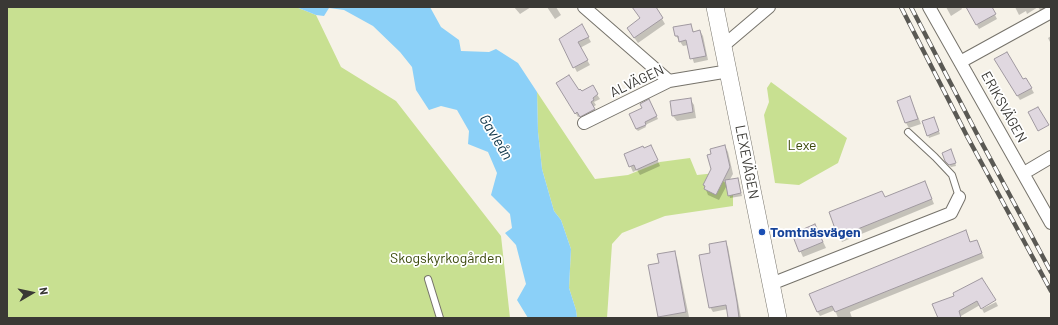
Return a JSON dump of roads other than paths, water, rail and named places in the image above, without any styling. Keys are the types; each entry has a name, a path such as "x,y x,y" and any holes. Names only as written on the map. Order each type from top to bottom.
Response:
{"street":[{"path":"584,7 669,81"},
{"name":"LEXEVÄGEN","path":"715,7 778,318"},
{"path":"723,46 769,7"},
{"name":"ERIKSVÄGEN","path":"929,7 962,61 1051,223"},
{"path":"962,61 1051,12"},
{"name":"ALVÄGEN","path":"584,123 669,81 729,71"},
{"path":"1024,173 1051,157"},
{"path":"771,284 951,213 959,197"}],"lane":[{"path":"908,132 952,175 959,197"},
{"path":"428,279 440,318"}],"water":[{"name":"Gavleån","path":"296,7 430,7 441,27 459,40 461,51 489,52 496,49 518,63 537,92 538,132 542,169 554,211 561,220 571,249 569,288 577,318 528,318 517,300 526,284 516,245 505,233 512,228 510,214 491,195 497,173 488,152 468,144 469,131 457,110 441,106 429,110 416,90 412,67 400,52 373,26 344,10 329,8 324,16 316,15"}],"railway":[{"path":"901,7 968,138 1051,291"},
{"path":"911,7 1051,272"}],"place":[{"name":"Tomtnäsvägen","path":"762,232"}],"park label":[{"name":"Lexe","path":"802,145"},
{"name":"Skogskyrkogården","path":"446,258"}]}
